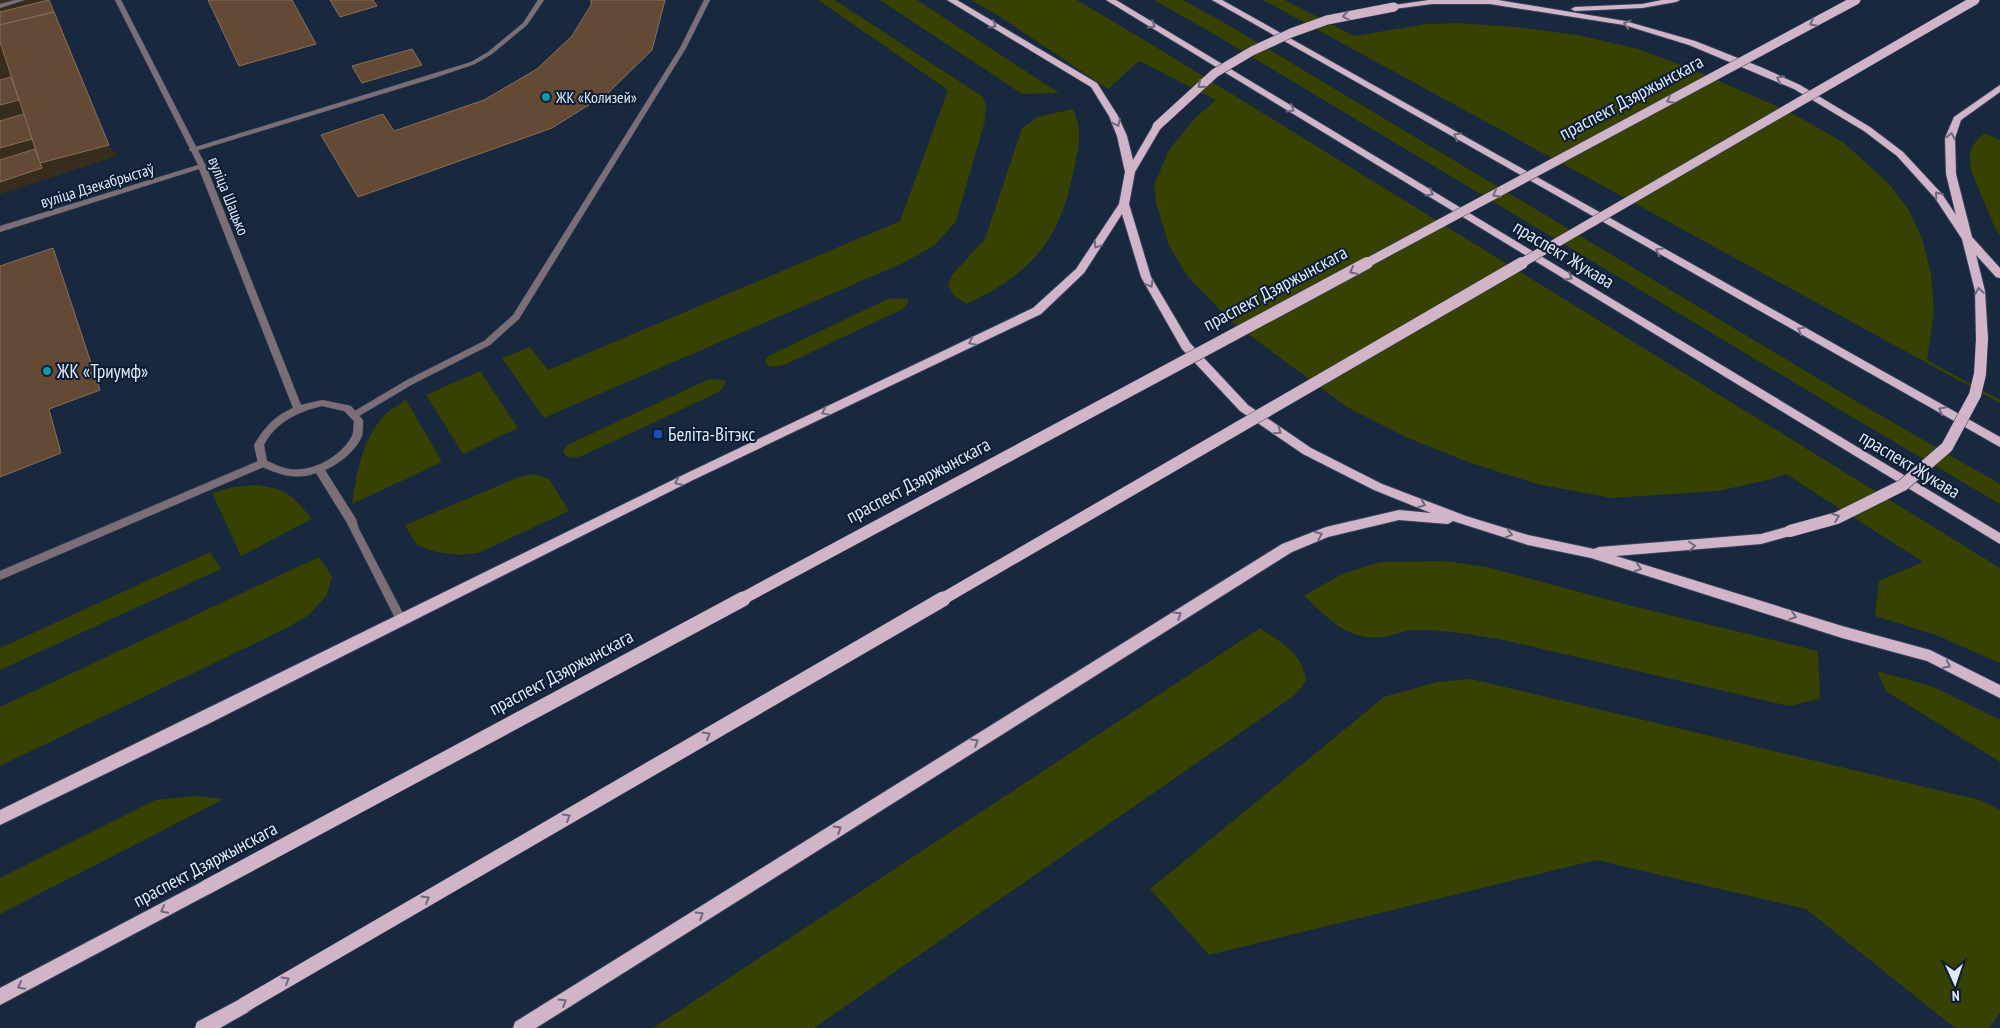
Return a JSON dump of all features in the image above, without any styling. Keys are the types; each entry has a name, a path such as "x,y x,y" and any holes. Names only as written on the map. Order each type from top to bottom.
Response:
{"main road":[{"path":"951,0 1094,85 1107,101 1124,138 1130,172"},
{"name":"праспект Жукава","path":"1110,0 2000,539"},
{"path":"1216,0 2000,443"},
{"path":"1480,0 1553,10 1625,23 1692,43 1797,87 1860,125 1900,154 1938,196 1965,236 2000,275"},
{"path":"1553,10 1642,6 1676,0"},
{"name":"праспект Дзяржынскага","path":"0,997 1856,0"},
{"path":"203,1028 1975,0"},
{"path":"0,818 696,474 1037,311 1080,271 1124,204 1130,172 1157,126 1216,73 1252,51 1291,33 1328,20 1394,7 1432,2 1495,3"},
{"path":"1591,553 1761,540 1837,518 1903,485 1947,447 1975,395 1980,374 1982,339 1980,291 1951,174 1950,138 1957,119 2000,88"},
{"path":"1124,204 1146,277 1186,346 1244,408 1315,455 1378,487 1463,520 1528,540 1591,553 1842,632 1930,656 2000,692"},
{"path":"521,1028 1287,548 1326,532 1399,515 1463,520"}],"street":[{"path":"0,6 22,0"},
{"name":"вуліца Шацько","path":"118,0 202,166 298,409"},
{"path":"193,149 432,78 473,63 490,53 525,24 540,0"},
{"path":"356,414 410,382 487,343 516,317 683,48 707,0"},
{"name":"вуліца Дзекабрыстаў","path":"0,229 202,166"},
{"path":"322,403 336,404 348,408 356,414 360,422 359,432 354,443 334,462 319,469 286,474 272,470 263,464 259,445 264,436 281,418 298,409 322,403"},
{"path":"0,576 263,464"},
{"path":"319,469 352,522 401,620"}],"shaded area":[{"path":"0,0 50,0 109,145 117,156 0,194"}],"green space":[{"path":"818,0 835,0 983,97 986,105 985,121 956,221 935,245 903,263 544,418 502,358 530,347 548,370 900,221 948,90"},
{"path":"880,0 917,0 1059,93 1022,94"},
{"path":"971,0 1077,0 2000,568 2000,663 1936,635 1875,616 1879,581 1923,562 1786,474 1718,491 1612,498 1537,484 1468,462 1408,438 1347,407 1233,323 1187,276 1169,245 1156,203 1154,185 1169,150 1195,118 1216,100 1139,61 1108,89 999,16"},
{"path":"1154,0 1183,0 1230,26 1854,400 2000,484 2000,504 1212,33"},
{"path":"1263,0 1285,0 1354,36 1426,24 1457,23 1516,27 1578,35 1638,49 1694,70 1788,111 1843,142 1889,184 1909,210 1923,241 1931,274 1934,312 1927,360 2000,400 2000,403"},
{"path":"1073,109 1079,132 1077,154 1061,216 1051,235 1040,252 1026,267 990,292 967,304 954,296 948,286 952,275 985,239 1022,128 1037,117"},
{"path":"1985,133 2000,140 2000,236 1971,168 1970,153 1977,140"},
{"path":"890,298 908,299 908,303 903,309 784,365 768,366 765,361 768,356"},
{"path":"480,371 518,428 463,454 426,395"},
{"path":"707,380 725,381 725,385 719,392 582,456 572,458 566,456 563,451 567,445"},
{"path":"406,400 442,462 352,504 359,466 367,442 380,420 389,411"},
{"path":"534,474 549,479 569,511 478,553 460,555 436,552 417,545 405,525 519,477"},
{"path":"256,485 283,491 288,494 312,519 241,556 212,493 233,487"},
{"path":"210,552 221,569 0,670 0,648"},
{"path":"319,557 332,576 327,595 309,615 287,628 0,766 0,707"},
{"path":"1445,561 1487,567 1632,606 1818,651 1820,699 1789,706 1499,639 1436,630 1407,631 1382,637 1358,635 1348,632 1330,620 1304,596 1342,574 1380,562"},
{"path":"1260,628 1290,650 1300,663 1306,681 1295,695 814,1028 653,1028"},
{"path":"1877,671 1934,687 2000,720 2000,762 1886,691"},
{"path":"1471,679 1980,800 2000,810 2000,1013 1989,1028 1955,1028 1806,909 1596,860 1209,955 1150,889 1384,697 1437,682"},
{"path":"196,796 224,799 0,914 0,878 155,800"}],"building":[{"path":"49,0 54,12 0,25 0,12"},
{"path":"208,0 292,0 316,44 239,66"},
{"path":"330,0 373,0 377,6 340,17"},
{"name":"ЖК «Колизей»","path":"591,0 665,0 652,50 608,93 552,128 358,197 321,135 383,114 394,131 484,100 537,69 572,36 591,5"},
{"path":"54,12 109,145 40,163 0,42 0,25"},
{"path":"412,49 422,65 362,83 352,66"},
{"path":"11,77 19,100 0,105 0,80"},
{"path":"24,114 32,139 0,148 0,121"},
{"path":"35,149 42,168 0,182 0,160"},
{"name":"ЖК «Триумф»","path":"53,248 100,390 49,409 61,453 0,477 0,266"}],"place":[{"name":"ЖК «Колизей»","path":"546,97"},
{"name":"ЖК «Триумф»","path":"47,371"},
{"name":"Беліта-Вітэкс","path":"658,434"}]}
